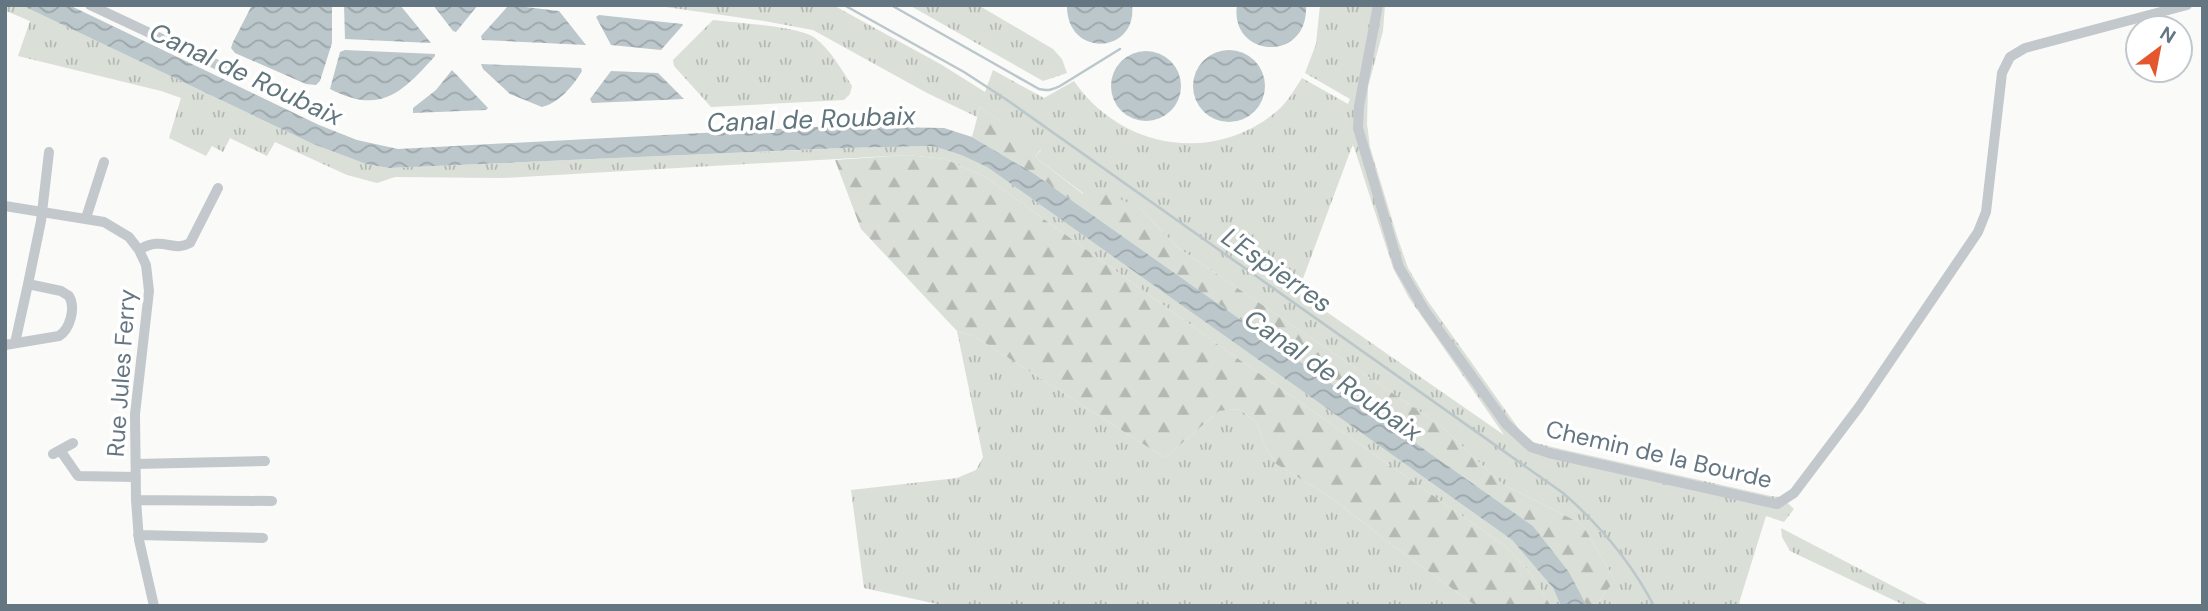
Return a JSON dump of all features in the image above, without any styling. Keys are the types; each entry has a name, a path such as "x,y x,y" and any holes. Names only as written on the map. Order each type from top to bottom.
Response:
{"street":[{"path":"90,5 222,67"},
{"name":"Chemin de la Bourde","path":"1378,5 1359,106 1358,128 1390,241 1402,274 1416,298 1506,424 1525,442 1539,450 1777,504 1794,493 1859,407 1978,232 1986,212 2002,73 2010,57 2025,48 2187,5"},
{"path":"28,284 61,291 69,296 73,306 69,324 59,336 10,344 28,284 49,152"},
{"path":"86,218 104,162"},
{"path":"139,250 154,242 180,246 190,243 218,188"},
{"name":"Rue Jules Ferry","path":"5,206 86,218 113,225 139,250 146,265 149,282 135,406 136,500 138,535 154,606"},
{"path":"73,443 57,452 78,476 136,477"},
{"path":"136,464 265,461"},
{"path":"136,500 272,501"},
{"path":"138,535 263,538"}],"green space":[{"path":"8,5 21,5 313,144 366,164 389,168 933,146 961,155 987,167 1512,540 1553,588 1561,606 1551,606 1527,569 1505,546 987,178 945,159 907,155 502,178 395,177 377,183 347,175 275,142 267,156 230,138 223,152 212,146 206,156 169,138 181,98 18,56 30,21 6,11"},
{"path":"652,5 833,5 985,92 993,70 1044,98 1074,81 1093,104 1116,122 1141,134 1168,142 1196,143 1223,139 1251,129 1280,108 1302,78 1348,104 1350,99 1305,73 1316,44 1320,5 1385,5 1383,31 1368,87 1367,124 1370,147 1408,268 1427,300 1521,432 1533,442 1781,497 1794,509 1784,522 1766,516 1739,603 1743,606 1595,606 1615,580 1582,524 1502,484 1441,426 1177,247 1141,209 1084,194 1035,157 1041,150 980,107 977,117 927,93 813,30","holes":["1353,144 1393,268 1409,298 1504,435 1298,292"]},
{"path":"909,5 978,5 1053,49 1062,59 1067,73 1043,81"},
{"path":"713,20 781,28 815,38 831,54 844,73 852,86 850,94 844,100 711,107 674,66 673,60"},
{"path":"980,107 1041,149 1035,157 1083,194 1095,187 1141,209 1177,247 1441,426 1502,484 1582,524 1615,580 1595,606 1587,606 1569,572 1533,526 1033,173 972,137"},
{"path":"907,155 945,159 987,178 1505,546 1527,569 1551,606 1476,606 1329,496 1276,464 1265,446 1257,423 1239,409 1219,411 1165,458 974,336 957,331 861,229 835,160"},
{"path":"957,331 974,336 1165,458 1219,411 1239,409 1257,423 1265,446 1276,464 1329,496 1476,606 946,606 864,588 851,490 957,478 976,470 983,457"},
{"path":"1781,528 1931,606 1906,606 1790,551 1782,537"}],"water":[{"path":"21,5 69,5 319,125 357,140 398,149 835,126 944,128 972,137 1033,173 1533,526 1569,572 1587,606 1561,606 1553,588 1512,540 987,167 961,155 933,146 844,148 389,168 366,164 313,144"},
{"path":"252,5 332,5 332,43 320,81 316,85 306,84 235,53 231,48"},
{"path":"344,5 400,5 431,43 345,39"},
{"path":"433,5 478,5 456,32"},
{"path":"509,5 559,11 586,45 482,40 481,36"},
{"path":"1067,5 1132,5 1131,21 1124,33 1114,41 1101,44 1089,42 1078,35 1070,23"},
{"path":"1237,5 1306,5 1304,24 1295,37 1283,45 1270,47 1256,44 1245,36 1238,23"},
{"path":"599,15 683,25 661,50 611,45 596,17"},
{"path":"345,50 435,56 400,90 376,100 363,100 330,89 340,52"},
{"path":"1229,50 1249,56 1259,66 1265,86 1259,106 1249,116 1229,122 1209,116 1199,106 1193,86 1199,66 1209,56"},
{"path":"1146,51 1171,61 1181,86 1171,111 1146,121 1121,111 1111,86 1121,61"},
{"path":"481,64 581,68 582,71 565,93 542,107 510,94"},
{"path":"452,70 488,108 413,113 413,108 436,90"},
{"path":"611,71 658,73 684,99 592,103 590,99"}],"waterway":[{"name":"L'Espierres","path":"844,5 964,72 1007,100 1563,493 1614,545 1654,606"},
{"path":"891,5 1042,90 1060,86 1120,49"}],"water label":[{"name":"Canal de Roubaix","path":"246,74"},
{"name":"Canal de Roubaix","path":"811,119"},
{"name":"Canal de Roubaix","path":"1333,375"}]}
